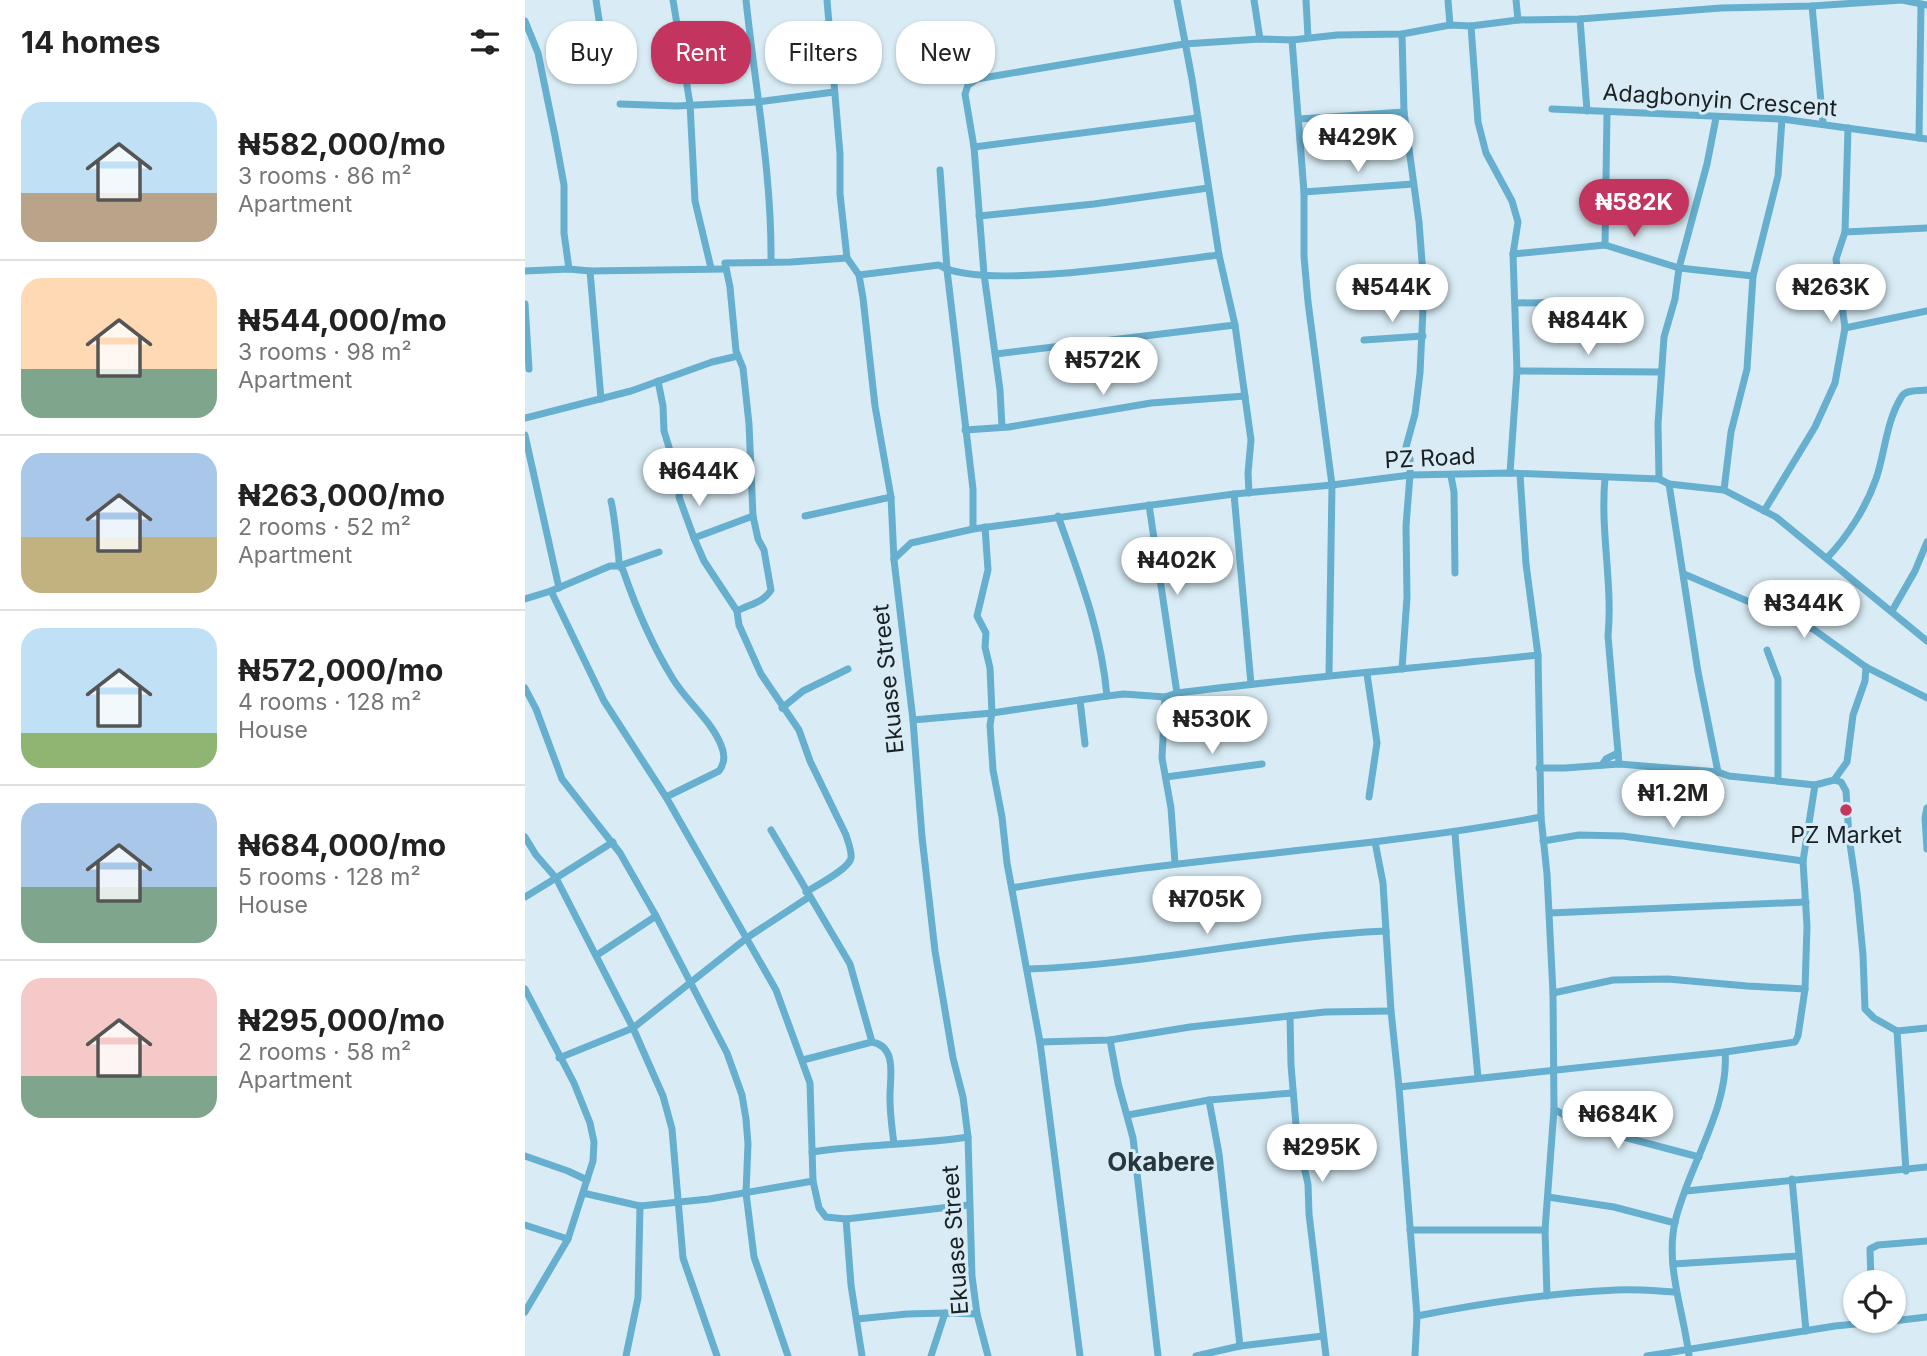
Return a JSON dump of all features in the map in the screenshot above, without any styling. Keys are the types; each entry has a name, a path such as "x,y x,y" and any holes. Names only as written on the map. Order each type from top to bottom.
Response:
{"street":[{"path":"596,0 599,21"},
{"path":"673,0 690,104 695,201 711,268"},
{"path":"746,0 757,102 767,163 771,262"},
{"name":"Ekuase Street","path":"827,0 847,258 859,275 875,406 891,497 894,560 913,720 922,837 935,951 953,1058 963,1097 968,1137 968,1205 977,1314 988,1356"},
{"path":"1177,0 1219,255 1235,325 1251,440 1249,493"},
{"path":"1254,0 1260,39"},
{"path":"1306,0 1308,37"},
{"path":"1447,0 1450,25"},
{"path":"1516,0 1518,20"},
{"path":"1002,427 996,354 984,274 974,147 965,94 968,85 977,79 1184,44 1402,34 1450,25 1471,26 1518,20 1580,19 1721,8 1902,0 1924,5 1923,138"},
{"path":"1812,6 1823,123"},
{"path":"1580,19 1587,110"},
{"path":"525,21 538,53 555,136 563,185 564,233 569,269"},
{"path":"1471,26 1478,122 1486,153 1512,201 1518,222 1513,254 1517,371 1510,474"},
{"path":"1402,34 1404,112 1419,222 1423,275 1423,336 1415,414 1406,447 1410,475 1402,669"},
{"path":"1292,40 1304,192 1304,256 1308,302 1332,485 1332,587 1328,674"},
{"path":"619,104 676,106 757,102 834,92"},
{"name":"Adagbonyin Crescent","path":"1552,109 1781,119 1923,138"},
{"path":"1299,119 1404,112"},
{"path":"1605,244 1607,113"},
{"path":"974,147 1197,117"},
{"path":"1659,479 1660,372 1664,337 1716,117"},
{"path":"1724,490 1731,432 1747,369 1753,276 1778,176 1781,119"},
{"path":"1764,511 1815,427 1835,383 1845,328 1836,259 1845,232 1848,128"},
{"path":"940,170 947,270 974,488 973,529"},
{"path":"1304,192 1413,184"},
{"path":"979,216 1208,188"},
{"path":"1845,232 1927,228"},
{"path":"1513,254 1605,244 1679,268 1753,276"},
{"path":"859,275 939,265 947,270 997,277 1219,255"},
{"path":"737,611 757,604 767,597 771,590 764,550 758,539 753,516 749,424 743,368 738,356 725,263 847,258"},
{"path":"525,271 726,269"},
{"path":"590,271 601,399"},
{"path":"1516,303 1588,302"},
{"path":"525,304 529,369"},
{"path":"1845,328 1927,311"},
{"path":"996,354 1235,325"},
{"path":"1364,340 1423,336"},
{"path":"525,418 601,399 738,356"},
{"path":"1517,371 1660,372"},
{"path":"559,1058 633,1028 748,937 847,866 851,858 850,847 810,761 799,730 761,674 740,625 737,611 704,561 694,538 679,497 680,483 664,431 658,381"},
{"path":"1827,558 1840,544 1876,480 1889,427 1902,395 1907,391 1927,390"},
{"path":"965,430 1002,427 1151,403 1245,396"},
{"path":"525,435 542,503 555,590 604,701 667,797 748,937 776,990 803,1060 812,1092 813,1181 819,1208 826,1217 846,1219 968,1205"},
{"name":"PZ Road","path":"894,560 911,543 985,527 1234,494 1410,475 1510,474 1659,479 1669,484 1724,490 1776,517 1927,641"},
{"path":"1520,475 1526,565 1538,655 1541,817 1550,913 1553,993 1555,1070 1545,1230 1547,1296"},
{"path":"1451,476 1454,492 1455,573"},
{"path":"1605,478 1602,510 1610,616 1608,636 1619,764"},
{"path":"1669,484 1698,672 1718,772"},
{"path":"1234,494 1251,684"},
{"path":"805,516 891,497"},
{"path":"611,501 615,542 621,557 619,566"},
{"path":"1149,505 1177,693"},
{"path":"694,538 753,516"},
{"path":"1058,516 1088,599 1103,656 1107,696"},
{"path":"985,527 988,570 977,616 986,633 985,647 990,668 992,761 1011,888 1040,1042 1080,1356"},
{"path":"1892,611 1927,542"},
{"path":"525,599 555,590 610,566 619,566 659,552"},
{"path":"619,566 623,570 636,609 673,680 712,729 723,751 724,759 719,771 667,797"},
{"path":"1685,574 1813,629 1866,667 1927,698"},
{"path":"1767,650 1778,678 1778,781"},
{"path":"913,720 1125,694 1165,697 1177,693 1328,674 1367,674 1538,655"},
{"path":"1834,780 1847,762 1853,715 1865,681 1866,667"},
{"path":"782,708 803,691 848,669"},
{"path":"1367,674 1377,743 1369,797"},
{"path":"1865,681 1882,675"},
{"path":"525,688 536,709 562,779 613,842 656,916 727,1053 742,1095 748,1144 746,1193 754,1257 788,1356"},
{"path":"1165,697 1162,758 1175,863"},
{"path":"1080,700 1085,744"},
{"path":"1602,765 1605,759 1618,753"},
{"path":"1166,777 1262,764"},
{"path":"1539,768 1619,764 1718,772 1729,776 1815,785 1834,780 1841,782 1846,791 1862,943 1865,1009 1874,1018 1897,1031 1927,1028"},
{"path":"1399,1087 1795,1042 1805,989 1807,902 1803,861 1815,785"},
{"path":"1927,808 1927,849"},
{"path":"1011,888 1115,870 1455,833 1541,817"},
{"path":"771,830 850,964 872,1042"},
{"path":"1455,833 1478,1077"},
{"path":"1543,841 1579,835 1623,836 1803,861"},
{"path":"525,837 556,878 633,1028 663,1096 672,1129 683,1258 717,1356"},
{"path":"525,897 613,842"},
{"path":"1375,842 1383,883 1417,1315 1415,1356"},
{"path":"1550,913 1807,902"},
{"path":"597,955 656,916"},
{"path":"1028,969 1122,961 1333,933 1386,931"},
{"path":"1553,993 1613,980 1668,979 1805,989"},
{"path":"525,989 574,1083 590,1123 594,1142 593,1161 568,1239 525,1312"},
{"path":"1040,1042 1110,1040 1191,1027 1350,1010 1391,1011"},
{"path":"1290,1016 1297,1137 1308,1184 1309,1214 1326,1356"},
{"path":"1897,1031 1906,1171"},
{"path":"1110,1040 1118,1083 1128,1115 1142,1200 1143,1234 1158,1356"},
{"path":"803,1060 872,1042 879,1044 888,1055 893,1078 889,1097 894,1144"},
{"path":"1689,1353 1676,1292 1673,1264 1675,1223 1720,1097 1726,1064 1725,1052"},
{"path":"1128,1115 1209,1100 1293,1093"},
{"path":"1209,1100 1219,1154 1240,1346"},
{"path":"1554,1109 1582,1126 1699,1157"},
{"path":"812,1152 931,1143 968,1137"},
{"path":"525,1156 568,1171 587,1181"},
{"path":"1686,1191 1927,1167"},
{"path":"1792,1180 1807,1331"},
{"path":"583,1193 640,1206 709,1199 813,1181"},
{"path":"1548,1197 1614,1208 1675,1223"},
{"path":"626,1356 638,1298 640,1206"},
{"path":"846,1219 851,1285 862,1356"},
{"path":"525,1225 568,1239"},
{"path":"1410,1230 1545,1230"},
{"path":"1871,1270 1870,1249 1878,1245 1927,1241"},
{"path":"1673,1264 1798,1256"},
{"path":"1417,1315 1547,1296 1618,1290 1676,1292"},
{"path":"857,1319 907,1314 977,1314"},
{"path":"931,1356 944,1314"},
{"path":"1906,1320 1927,1318"},
{"path":"1647,1356 1689,1353 1705,1346 1843,1326"},
{"path":"1196,1356 1240,1346 1323,1336"}],"place":[{"name":"PZ Market","path":"1846,810"}],"district":[{"name":"Okabere","path":"1161,1162"}]}
